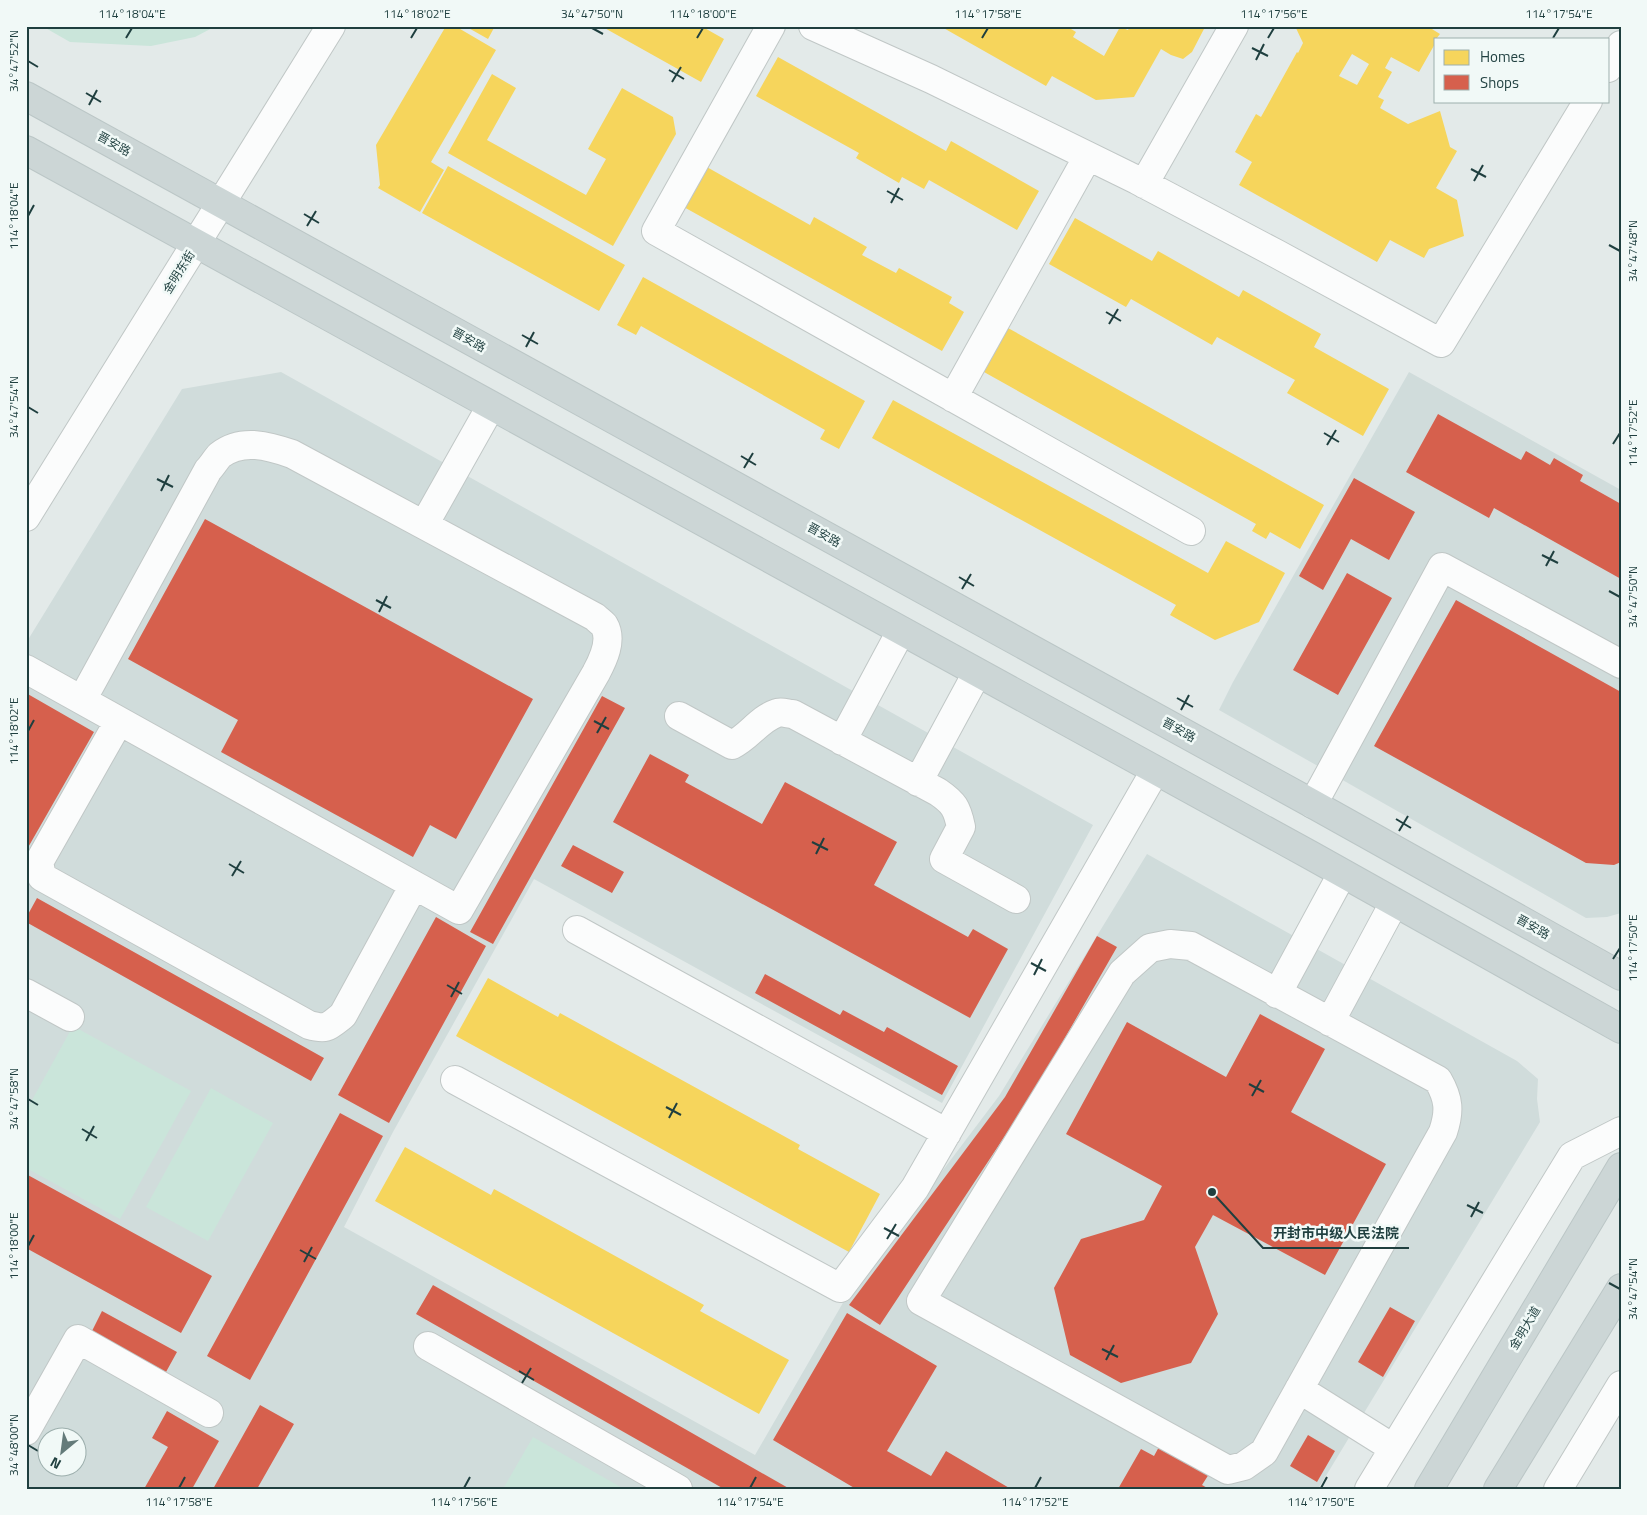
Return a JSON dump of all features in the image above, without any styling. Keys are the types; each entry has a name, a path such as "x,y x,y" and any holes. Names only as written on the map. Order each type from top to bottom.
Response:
{"main road":[{"name":"晋安路","path":"26,96 1313,804 1621,976"},
{"path":"26,150 1621,1029"},
{"name":"金明大道","path":"1429,1489 1621,1167"},
{"path":"1498,1489 1621,1288"}],"street":[{"name":"金明东街","path":"26,517 331,26"},
{"path":"771,26 656,231 1191,531"},
{"path":"813,26 931,79 1144,184 1441,344 1587,102"},
{"path":"1144,184 1234,26"},
{"path":"1610,64 1621,45"},
{"path":"953,398 1088,156"},
{"path":"424,525 491,406"},
{"path":"26,669 458,910 596,674 604,656 606,645 604,625 595,617 292,454 268,446 254,444 240,446 221,455 208,470 82,700"},
{"path":"1313,804 1442,567 1621,664"},
{"path":"842,741 901,631"},
{"path":"918,782 977,673"},
{"path":"679,716 732,745 740,741 764,720 778,712 793,714 950,800 958,811 961,827 944,858 1016,899"},
{"path":"119,721 39,862 42,877 308,1025 322,1029 343,1016 414,885"},
{"path":"455,1080 840,1288 915,1188 1155,771"},
{"path":"1278,994 1342,874"},
{"path":"1330,1022 1394,903"},
{"path":"577,930 947,1133"},
{"path":"1170,944 1191,946 1330,1022 1438,1080 1444,1091 1448,1116 1443,1132 1264,1452 1244,1466 1228,1470 921,1301 1122,973 1150,948 1170,944"},
{"path":"26,993 70,1017"},
{"path":"1369,1489 1572,1156 1621,1131"},
{"path":"26,1431 78,1340 208,1413"},
{"path":"428,1346 678,1489"},
{"path":"1558,1489 1621,1385"},
{"path":"1299,1389 1393,1448"}],"shaded area":[{"path":"281,372 1093,825 942,1103 534,879 393,1132 344,1227 755,1455 844,1301 999,1096 1147,854 1517,1061 1538,1079 1537,1099 1540,1122 1318,1489 26,1489 26,643 182,389"},
{"path":"1409,372 1621,490 1621,913 1607,917 1586,918 1219,710 1233,682"}],"green space":[{"path":"42,26 216,26 195,37 151,46 70,42"},
{"path":"73,1026 191,1091 120,1219 26,1168 26,1111"},
{"path":"211,1088 273,1123 208,1241 146,1207"},
{"path":"533,1437 624,1489 503,1489"}],"building: Homes":[{"path":"446,26 455,26 496,50 431,162 444,170 420,212 378,188 380,185 376,145"},
{"path":"465,26 495,26 488,39"},
{"path":"601,26 701,26 724,39 701,82"},
{"path":"940,26 1066,26 1076,32 1073,37 1104,56 1120,27 1128,30 1130,26 1205,27 1192,52 1183,59 1161,49 1134,97 1096,100 1052,76 1046,86"},
{"path":"1295,26 1363,26 1368,29 1370,26 1427,26 1440,34 1437,38 1434,38 1434,46 1419,72 1391,57 1385,68 1392,72 1378,97 1384,100 1380,108 1408,124 1440,111 1450,147 1457,151 1436,188 1457,200 1464,236 1429,249 1424,258 1390,240 1377,262 1239,185 1252,162 1235,152 1256,114 1261,117 1303,43","holes":["1352,54 1369,64 1357,85 1339,76"]},
{"path":"778,57 946,151 951,141 1039,191 1017,230 929,180 924,189 902,177 899,183 856,158 859,153 756,96"},
{"path":"492,74 516,88 487,140 586,195 606,159 588,149 622,88 673,117 676,134 613,246 448,153"},
{"path":"448,166 625,265 599,311 422,213"},
{"path":"705,166 810,225 814,217 867,247 862,255 896,273 899,268 952,297 949,303 964,312 942,351 682,206"},
{"path":"1075,218 1152,261 1158,251 1239,297 1243,290 1321,334 1314,347 1389,389 1363,436 1287,393 1295,380 1217,337 1212,345 1131,299 1126,307 1049,264"},
{"path":"643,277 865,401 839,449 820,439 825,430 641,326 636,335 617,325"},
{"path":"1008,328 1324,505 1300,549 1270,532 1266,539 1252,531 1256,524 984,372"},
{"path":"893,400 1208,573 1226,541 1285,573 1259,622 1215,640 1170,615 1176,605 872,438"},
{"path":"488,978 558,1017 560,1013 800,1145 798,1149 880,1194 849,1252 456,1036"},
{"path":"405,1147 491,1195 494,1189 704,1305 700,1311 789,1360 759,1414 375,1201"}],"building: Shops":[{"path":"1438,414 1521,460 1526,451 1550,465 1554,458 1583,475 1580,481 1621,504 1621,579 1494,508 1489,518 1406,472"},
{"path":"1354,478 1415,512 1389,560 1351,539 1323,590 1299,576"},
{"path":"205,519 533,699 456,839 430,825 413,857 221,752 238,720 128,659"},
{"path":"1347,573 1392,598 1338,695 1293,670"},
{"path":"1456,600 1621,692 1621,862 1614,865 1586,863 1374,746"},
{"path":"26,693 94,732 26,851"},
{"path":"602,696 625,708 493,944 470,932"},
{"path":"650,754 689,775 685,782 762,824 785,782 897,842 874,885 968,937 973,929 1008,949 970,1018 613,822"},
{"path":"573,845 624,872 612,893 561,866"},
{"path":"37,898 324,1058 311,1081 26,922 26,918"},
{"path":"436,917 486,946 389,1123 338,1095"},
{"path":"1097,936 1117,947 1034,1092 880,1325 849,1305 1005,1097"},
{"path":"765,974 840,1015 843,1010 884,1032 887,1027 958,1066 942,1095 755,993"},
{"path":"1260,1014 1325,1049 1291,1112 1386,1164 1325,1275 1213,1215 1195,1247 1218,1314 1191,1363 1121,1383 1070,1355 1054,1288 1081,1239 1144,1220 1162,1186 1066,1134 1127,1022 1226,1077"},
{"path":"340,1113 383,1136 250,1380 207,1356"},
{"path":"26,1174 212,1276 181,1333 26,1248 26,1230 28,1228 26,1227"},
{"path":"433,1285 790,1489 724,1489 416,1314"},
{"path":"1390,1307 1415,1321 1383,1377 1358,1362"},
{"path":"102,1311 177,1352 166,1372 92,1331"},
{"path":"847,1313 937,1366 887,1451 931,1476 946,1451 1011,1489 856,1489 773,1440"},
{"path":"260,1405 294,1424 257,1489 213,1489"},
{"path":"167,1411 219,1441 192,1489 144,1489 168,1447 152,1438"},
{"path":"1308,1435 1335,1451 1317,1482 1290,1466"},
{"path":"1160,1445 1209,1474 1202,1485 1209,1489 1118,1489 1141,1449 1154,1456"}],"place":[{"name":"开封市中级人民法院","path":"1212,1192"}]}
